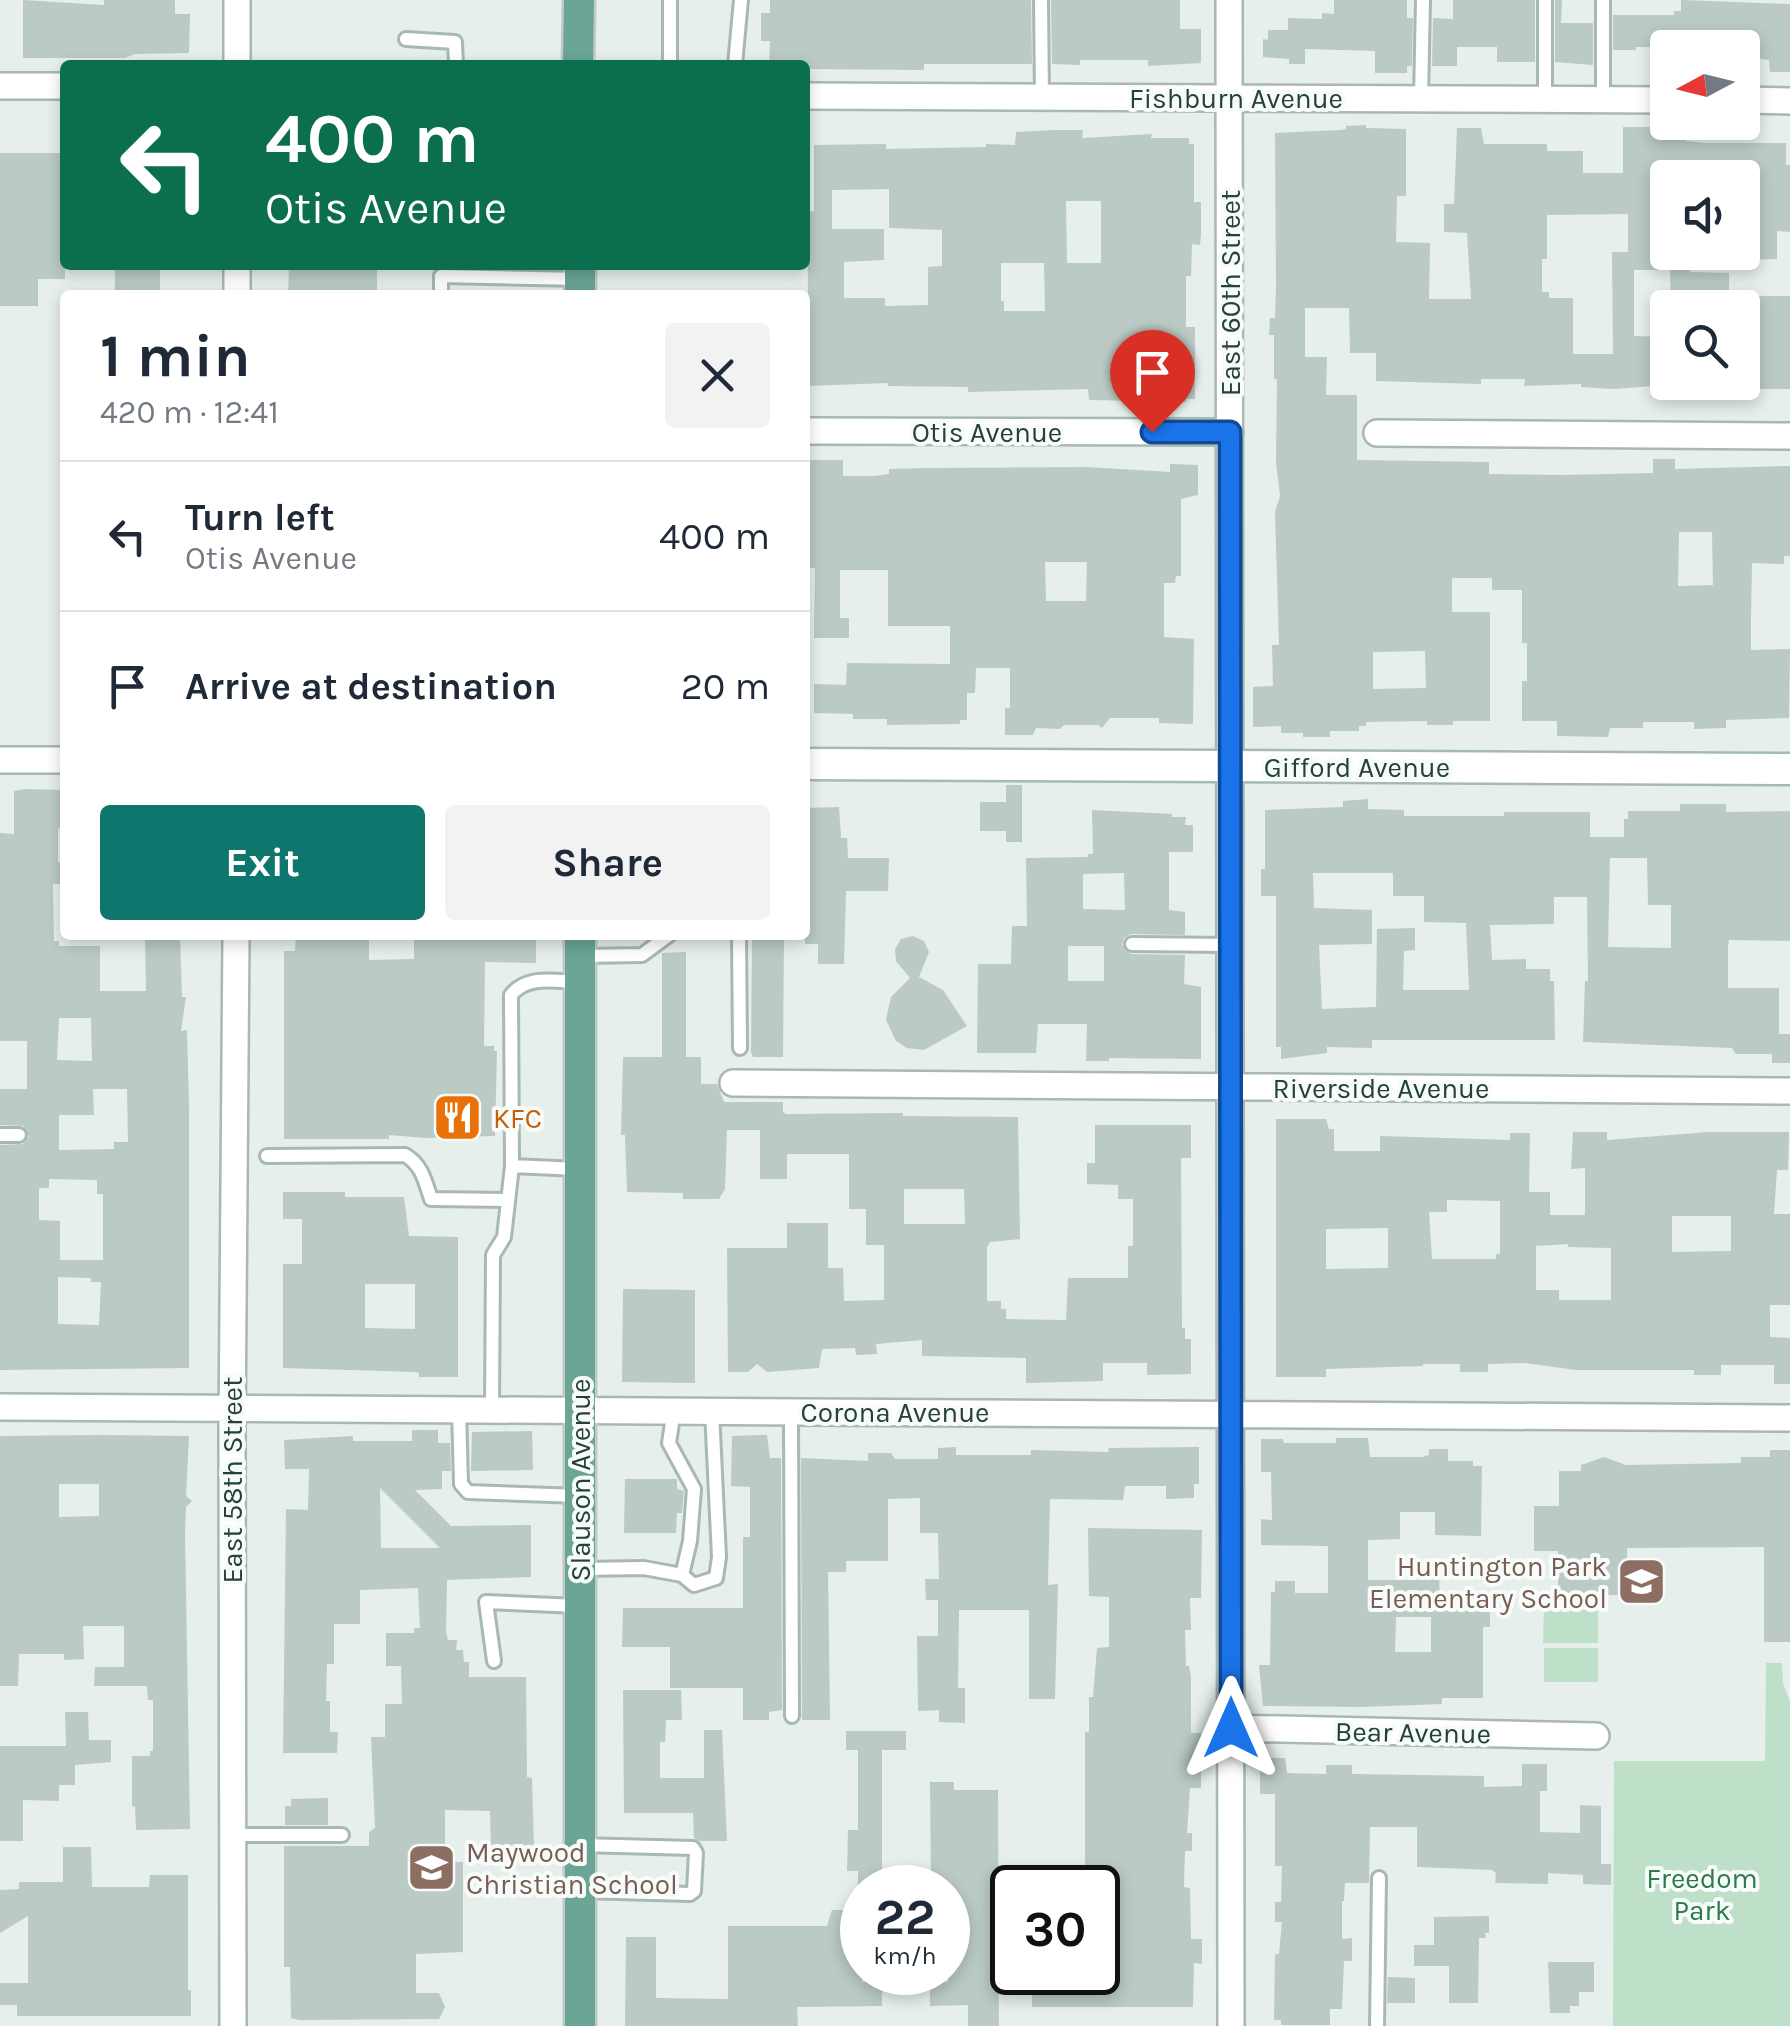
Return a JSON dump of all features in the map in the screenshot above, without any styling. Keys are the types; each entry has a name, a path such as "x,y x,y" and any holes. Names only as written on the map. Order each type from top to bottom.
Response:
{"main road":[{"path":"578,60 580,0"},
{"name":"Slauson Avenue","path":"580,958 580,2026"}],"street":[{"path":"236,60 237,0"},
{"name":"East 60th Street","path":"1230,0 1231,2026"},
{"path":"0,86 60,86"},
{"name":"Fishburn Avenue","path":"810,96 1650,100"},
{"path":"1760,100 1790,101"},
{"name":"Otis Avenue","path":"810,431 1230,432"},
{"path":"1376,433 1790,436"},
{"path":"0,760 60,760"},
{"name":"Gifford Avenue","path":"810,764 1790,768"},
{"name":"East 58th Street","path":"233,2026 236,940"},
{"name":"Riverside Avenue","path":"732,1083 1790,1092"},
{"name":"Corona Avenue","path":"0,1407 1790,1418"},
{"name":"Bear Avenue","path":"1231,1728 1596,1736"}],"lane":[{"path":"670,0 670,60"},
{"path":"735,60 741,0"},
{"path":"1041,0 1042,97"},
{"path":"1420,99 1423,0"},
{"path":"1544,0 1545,100"},
{"path":"1603,0 1603,100"},
{"path":"406,39 456,42 456,60"},
{"path":"441,290 442,276 580,280"},
{"path":"492,1409 493,1255 504,1237 512,1166 511,995 519,985 580,958 642,955 662,940"},
{"path":"739,940 740,1048"},
{"path":"1132,944 1230,945"},
{"path":"0,1135 19,1135"},
{"path":"267,1156 404,1155 423,1172 431,1199 508,1200"},
{"path":"512,1166 580,1169"},
{"path":"459,1409 461,1484 468,1492 580,1496"},
{"path":"674,1410 669,1443 694,1489 690,1541 682,1575"},
{"path":"580,1569 644,1568 682,1575 694,1585 716,1578 719,1557 712,1410"},
{"path":"792,1411 792,1716"},
{"path":"494,1660 486,1602 580,1606"},
{"path":"232,1835 342,1836"},
{"path":"580,1844 693,1848 696,1853 694,1891 690,1894 580,1891"},
{"path":"1377,2026 1378,1878"}],"green space":[{"path":"1544,1609 1598,1609 1598,1643 1543,1643"},
{"path":"1544,1648 1598,1648 1598,1682 1544,1682"},
{"name":"Freedom Park","path":"1766,1663 1782,1663 1783,1683 1790,1702 1790,2026 1613,2026 1614,1761 1765,1761"}],"building":[{"path":"23,0 104,5 104,0 175,0 175,14 190,14 189,53 135,54 125,58 23,58"},
{"path":"770,0 1031,0 1032,64 924,64 924,70 810,69 810,60 769,60 770,41 761,41 761,13 770,13"},
{"path":"1051,0 1180,0 1180,29 1201,29 1201,63 1148,66 1148,60 1080,60 1080,65 1052,64"},
{"path":"1334,0 1407,0 1407,18 1413,18 1412,66 1407,66 1407,73 1375,73 1375,51 1305,49 1305,64 1263,57 1263,39 1268,40 1268,30 1288,30 1288,18 1322,19 1322,13 1334,14"},
{"path":"1453,0 1535,0 1535,62 1497,62 1497,47 1457,47 1457,66 1432,66 1433,18 1453,19"},
{"path":"1555,0 1562,0 1561,23 1593,23 1593,65 1555,62"},
{"path":"1681,0 1790,4 1790,72 1770,72 1769,60 1760,59 1760,30 1650,30 1650,47 1613,50 1613,15 1674,15 1674,11 1681,11"},
{"path":"1366,125 1406,129 1406,196 1397,196 1396,242 1430,243 1429,299 1471,299 1467,233 1444,232 1444,204 1454,204 1457,128 1481,128 1484,144 1547,144 1547,151 1583,151 1583,173 1623,173 1623,127 1650,127 1650,140 1786,143 1786,165 1790,165 1790,232 1777,231 1777,259 1760,260 1760,160 1650,160 1650,270 1634,270 1634,336 1650,336 1650,386 1524,386 1525,379 1481,379 1481,384 1376,381 1376,353 1350,353 1349,308 1305,308 1305,357 1327,357 1326,395 1357,395 1357,460 1489,462 1489,474 1653,473 1653,459 1675,459 1675,469 1790,466 1790,556 1784,556 1784,564 1752,563 1751,617 1751,650 1790,649 1789,718 1726,720 1726,728 1694,729 1694,722 1643,722 1643,728 1610,728 1608,737 1557,736 1557,721 1522,721 1527,643 1522,643 1522,590 1492,590 1492,578 1452,578 1452,612 1490,612 1490,721 1453,721 1453,725 1427,725 1427,721 1366,722 1366,726 1359,726 1359,731 1330,731 1330,737 1281,733 1281,726 1253,727 1253,687 1273,686 1272,645 1279,645 1277,379 1274,335 1269,335 1270,318 1275,318 1276,288 1275,133","holes":["1628,214 1628,252 1612,252 1613,354 1573,354 1573,298 1549,298 1549,292 1542,292 1547,215","1679,532 1712,532 1713,585 1678,586","1425,651 1426,688 1373,689 1373,652"]},
{"path":"1054,130 1083,130 1082,138 1152,134 1151,138 1189,138 1189,144 1194,144 1194,202 1201,202 1201,235 1200,245 1192,244 1191,276 1186,276 1186,327 1195,327 1195,399 1089,400 1088,389 968,392 968,387 888,383 810,386 808,270 810,212 814,211 814,145 886,144 886,149 1015,145 1016,132","holes":["889,189 889,228 942,230 942,266 928,267 928,305 885,306 885,298 844,298 844,262 884,260 884,229 832,229 832,190","1066,201 1101,201 1101,263 1067,263","1001,263 1044,263 1045,311 1004,311"]},
{"path":"0,153 60,153 60,270 65,270 65,279 38,279 38,306 0,306"},
{"path":"115,270 160,270 160,290 115,290"},
{"path":"289,270 377,270 377,290 288,290"},
{"path":"1670,270 1729,273 1729,290 1671,290"},
{"path":"1760,296 1790,296 1790,389 1760,389"},
{"path":"810,460 843,460 843,476 930,468 1087,467 1170,472 1170,464 1198,465 1198,495 1181,499 1181,576 1176,576 1175,583 1164,583 1164,637 1194,639 1193,724 1159,723 1159,718 1110,718 1102,728 1064,725 1060,729 1036,728 1033,735 1005,735 1010,668 976,668 975,693 967,693 967,720 960,720 960,724 887,725 887,719 814,713 814,684 846,685 847,663 950,664 950,626 888,626 888,570 840,570 840,618 849,618 849,638 814,638 815,568 810,568","holes":["1045,562 1087,562 1086,601 1046,601"]},
{"path":"1006,785 1022,785 1022,842 1006,842 1006,831 980,831 980,802 1006,802"},
{"path":"60,790 60,884 53,884 54,941 59,941 59,946 100,946 100,991 146,991 145,940 180,940 182,997 186,997 181,1031 187,1030 189,1107 189,1368 0,1370 0,1145 23,1144 29,1136 23,1126 0,1125 0,1089 27,1089 27,1041 0,1041 0,833 14,834 14,791","holes":["59,1018 91,1018 92,1061 57,1060","93,1089 127,1089 128,1142 114,1142 114,1149 59,1150 59,1115 94,1115","49,1179 97,1180 97,1194 103,1194 103,1260 60,1260 60,1221 39,1220 39,1188 49,1188","58,1277 101,1282 99,1325 58,1324"]},
{"path":"1368,799 1368,809 1404,810 1404,816 1590,812 1590,837 1624,837 1628,811 1680,811 1680,804 1726,804 1726,812 1790,811 1790,941 1729,940 1728,988 1779,988 1779,1034 1790,1034 1790,1063 1772,1063 1772,1054 1736,1054 1732,1048 1583,1042 1588,981 1587,897 1554,897 1554,924 1490,925 1492,960 1526,959 1526,969 1550,969 1550,981 1554,981 1555,1040 1372,1040 1372,1048 1327,1047 1327,1053 1281,1059 1281,1047 1276,1047 1276,896 1261,896 1265,810 1343,807 1343,801","holes":["1610,858 1647,858 1648,905 1671,905 1671,948 1608,947","1313,873 1393,873 1393,896 1424,896 1424,922 1466,923 1469,990 1403,990 1404,951 1415,950 1415,928 1377,929 1376,1007 1322,1009 1319,945 1372,944 1372,910 1314,908"]},
{"path":"839,807 841,838 847,838 848,858 889,858 888,891 846,891 844,964 818,964 818,944 805,944 805,940 810,940 810,808"},
{"path":"1092,810 1172,814 1186,817 1185,825 1193,825 1193,852 1169,852 1169,910 1185,912 1185,935 1131,934 1122,945 1131,954 1185,955 1184,984 1201,987 1201,1059 1086,1061 1087,1024 1038,1024 1036,1053 977,1053 978,964 1011,964 1012,926 1027,926 1026,858 1093,854","holes":["1124,873 1125,910 1083,909 1083,874","1068,946 1104,946 1104,981 1068,981"]},
{"path":"913,936 924,941 929,952 919,977 943,990 967,1026 924,1050 907,1048 896,1041 886,1020 891,997 910,978 896,961 895,949 901,939"},
{"path":"296,940 369,940 369,960 414,959 414,940 536,940 536,963 485,962 484,1046 494,1046 497,1051 495,1136 284,1139 284,951 295,951"},
{"path":"752,940 784,940 783,1057 753,1057"},
{"path":"686,952 686,1057 701,1057 701,1084 717,1084 724,1102 783,1102 786,1114 1018,1117 1020,1239 990,1242 987,1247 987,1301 1001,1301 1006,1319 1066,1320 1068,1278 1128,1278 1133,1199 1118,1199 1118,1185 1087,1184 1087,1163 1095,1163 1095,1125 1191,1125 1191,1158 1181,1158 1182,1328 1185,1339 1191,1339 1191,1374 1147,1375 1147,1363 1103,1363 1103,1381 1026,1383 1026,1358 922,1356 922,1340 876,1344 877,1354 856,1355 855,1348 822,1349 819,1368 767,1372 757,1364 748,1372 728,1372 727,1248 787,1248 787,1223 828,1223 828,1268 843,1268 844,1301 884,1300 884,1245 866,1245 866,1209 849,1209 849,1154 787,1154 787,1179 760,1179 760,1130 727,1130 725,1189 719,1199 683,1199 683,1193 627,1192 625,1135 621,1135 623,1057 662,1057 662,953","holes":["904,1189 964,1189 965,1224 904,1224"]},
{"path":"1276,1119 1326,1119 1329,1129 1334,1129 1334,1151 1380,1151 1380,1136 1510,1140 1510,1133 1530,1133 1529,1192 1550,1192 1550,1215 1585,1215 1585,1168 1571,1169 1573,1132 1607,1132 1607,1140 1709,1132 1789,1132 1788,1170 1777,1170 1774,1214 1790,1214 1790,1305 1770,1305 1770,1337 1790,1338 1790,1384 1774,1384 1774,1365 1721,1365 1721,1375 1694,1375 1694,1370 1576,1370 1524,1363 1488,1364 1488,1372 1460,1372 1460,1364 1423,1364 1326,1369 1326,1377 1276,1377","holes":["1447,1200 1500,1201 1500,1254 1496,1254 1496,1259 1432,1259 1429,1212 1447,1212","1672,1216 1731,1216 1731,1251 1672,1252","1388,1228 1388,1268 1326,1269 1326,1229","1536,1246 1611,1248 1611,1300 1559,1300 1559,1290 1536,1290"]},
{"path":"283,1192 404,1197 409,1236 458,1237 458,1377 283,1368 283,1264 302,1264 302,1219 283,1219","holes":["365,1284 415,1284 415,1329 365,1328"]},
{"path":"623,1289 695,1290 695,1383 622,1382"},
{"path":"412,1430 438,1430 438,1443 450,1443 451,1471 442,1471 442,1489 415,1490 451,1526 531,1525 531,1577 447,1580 446,1632 448,1640 457,1640 456,1650 463,1650 464,1662 469,1662 469,1677 526,1677 527,1777 532,1778 534,1848 491,1848 490,1811 445,1810 445,1862 463,1862 463,1952 416,1954 416,1993 439,1993 445,2007 439,2019 299,2020 291,2018 290,1967 284,1967 284,1846 369,1846 369,1832 375,1828 371,1737 385,1737 385,1704 402,1704 401,1666 386,1666 386,1633 414,1633 414,1628 420,1628 418,1588 360,1590 360,1624 334,1624 334,1664 327,1664 326,1701 330,1701 330,1732 338,1732 337,1753 283,1753 286,1509 308,1510 309,1469 285,1469 284,1440 353,1436 353,1441 412,1441","holes":["380,1488 440,1548 381,1548"]},
{"path":"532,1431 533,1470 471,1471 472,1432"},
{"path":"767,1435 770,1458 781,1458 782,1710 769,1712 769,1720 743,1720 743,1688 670,1688 670,1647 622,1647 623,1608 743,1608 743,1537 750,1537 750,1487 731,1486 732,1436"},
{"path":"0,1436 189,1436 186,1496 192,1501 186,1507 185,1533 190,1829 136,1830 132,1756 150,1756 153,1751 153,1700 148,1700 147,1686 94,1686 95,1667 124,1667 124,1626 83,1626 84,1659 64,1660 64,1654 19,1654 18,1686 0,1686","holes":["59,1484 99,1484 99,1516 59,1517"]},
{"path":"1336,1438 1368,1438 1370,1457 1422,1457 1429,1455 1429,1449 1448,1449 1448,1461 1473,1461 1473,1466 1482,1466 1481,1536 1435,1535 1435,1512 1400,1512 1400,1539 1368,1540 1368,1580 1422,1580 1422,1574 1439,1573 1440,1608 1490,1606 1490,1627 1483,1627 1483,1698 1442,1698 1442,1704 1361,1707 1263,1706 1259,1665 1270,1665 1271,1592 1275,1592 1275,1581 1295,1581 1295,1593 1328,1593 1328,1546 1261,1545 1261,1519 1272,1520 1271,1472 1261,1472 1261,1439 1336,1443","holes":["1396,1617 1431,1617 1431,1652 1395,1652"]},
{"path":"956,1447 956,1455 1031,1455 1031,1450 1108,1452 1109,1448 1199,1447 1199,1484 1194,1484 1194,1498 1166,1499 1166,1486 1125,1486 1123,1500 1050,1499 1048,1585 1058,1584 1055,1699 1029,1699 1029,1610 959,1610 958,1688 965,1688 965,1723 939,1722 939,1710 918,1711 917,1636 938,1636 938,1600 926,1600 925,1579 939,1579 938,1533 920,1533 920,1498 888,1499 888,1561 846,1561 846,1572 828,1572 830,1720 802,1720 801,1458 868,1461 868,1453 891,1453 895,1459 938,1459 938,1448"},
{"path":"1770,1450 1790,1450 1790,1642 1764,1642 1764,1547 1627,1548 1628,1595 1558,1595 1558,1551 1534,1551 1534,1506 1559,1506 1559,1471 1581,1471 1581,1465 1604,1457 1626,1465 1741,1463 1741,1457 1770,1457"},
{"path":"625,1479 677,1479 677,1489 684,1491 676,1533 624,1533"},
{"path":"1088,1528 1202,1530 1201,1598 1190,1598 1191,1630 1185,1630 1186,1666 1191,1677 1191,1733 1201,1733 1201,1788 1190,1788 1187,1833 1192,1833 1192,1851 1185,1851 1184,1887 1190,1888 1191,1939 1202,1939 1202,1964 1194,1963 1193,2007 1032,2007 1032,1995 1120,1995 1120,1865 1085,1865 1085,1732 1089,1732 1089,1697 1093,1697 1097,1648 1109,1647 1109,1597 1089,1596"},
{"path":"623,1690 681,1690 682,1720 666,1720 665,1742 660,1742 660,1778 704,1778 704,1730 722,1730 727,1841 694,1838 693,1813 624,1813"},
{"path":"65,1712 88,1712 89,1740 111,1740 111,1762 75,1765 75,1785 59,1785 59,1801 23,1800 23,1841 0,1841 0,1746 66,1746"},
{"path":"846,1731 906,1731 906,1750 882,1750 882,1865 847,1865 848,1830 858,1830 858,1750 846,1750"},
{"path":"1260,1758 1285,1758 1287,1773 1326,1774 1326,1765 1352,1765 1352,1774 1484,1776 1484,1787 1522,1786 1522,1764 1547,1764 1547,1791 1540,1791 1540,1832 1580,1833 1580,1805 1601,1806 1601,1864 1611,1864 1611,1885 1583,1884 1583,1875 1548,1873 1548,1884 1495,1883 1496,1873 1492,1870 1417,1867 1417,1827 1370,1827 1369,1883 1345,1883 1342,1901 1342,1939 1352,1938 1352,1961 1344,1961 1342,2009 1330,2009 1330,2025 1281,2025 1281,2020 1274,2020 1275,1954 1279,1954 1282,1922 1275,1922 1275,1902 1281,1902 1282,1866 1275,1866 1275,1794 1260,1794"},
{"path":"930,1782 954,1782 954,1790 998,1790 998,1865 990,1865 990,1995 999,1995 999,2026 968,2026 968,2005 930,2006 930,1995 970,1995 970,1865 931,1865"},
{"path":"328,1798 328,1825 285,1825 285,1806 291,1806 291,1799"},
{"path":"63,1847 91,1847 92,1887 149,1887 150,1875 188,1875 191,2016 17,2016 17,2005 0,2005 0,1983 28,1983 28,1916 0,1933 0,1890 19,1889 19,1882 63,1882"},
{"path":"832,1910 840,1910 840,1995 882,1995 882,2006 797,2007 798,2026 625,2026 626,1937 656,1937 656,1998 728,1999 728,1926 827,1926"},
{"path":"1489,1916 1489,1933 1485,1933 1486,1938 1479,1938 1478,2003 1449,2003 1449,1966 1414,1966 1414,1945 1434,1945 1434,1917"},
{"path":"1548,1962 1594,1962 1594,1992 1579,1992 1579,2006 1570,2006 1570,2013 1550,2013"},
{"path":"1388,1977 1415,1978 1415,2003 1387,2003"}],"place":[{"name":"KFC","path":"458,1118"},
{"name":"Huntington Park Elementary School","path":"1642,1582"},
{"name":"Maywood Christian School","path":"431,1868"}],"route":[{"path":"1152,432 1230,432 1231,1728"}]}
